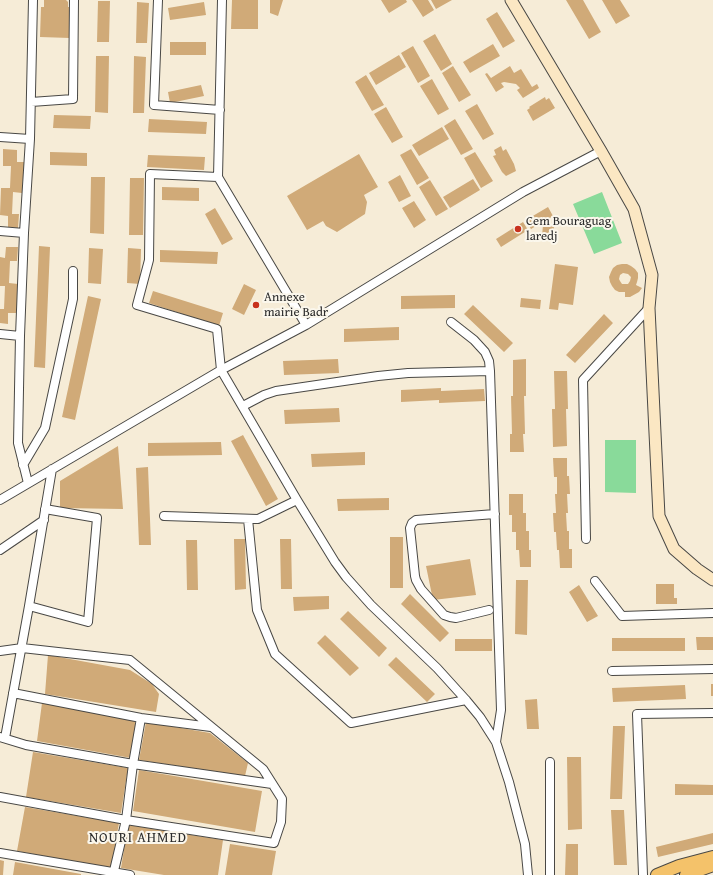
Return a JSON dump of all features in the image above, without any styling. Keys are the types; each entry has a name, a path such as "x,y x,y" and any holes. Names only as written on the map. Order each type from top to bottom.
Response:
{"main road":[{"path":"511,0 601,150 634,209 652,275 649,308 659,516 674,549 697,569 713,580"},
{"path":"657,875 679,866 713,856"},
{"path":"686,875 713,865"}],"street":[{"path":"28,483 18,442 24,233 30,139 33,0"},
{"path":"31,102 73,99 74,0"},
{"path":"158,0 154,105 220,110"},
{"path":"222,0 218,177 306,325"},
{"path":"0,137 30,139"},
{"path":"0,500 221,370 306,325 523,192 601,150"},
{"path":"218,177 150,174 149,260 137,305 217,329 221,370 335,562 358,591 384,618 438,668 480,717 496,742 509,782 525,844 528,875"},
{"path":"0,231 24,233"},
{"path":"23,465 44,428 73,299 73,271"},
{"path":"586,539 583,380 649,308"},
{"path":"451,322 474,340 485,352 489,361 501,710 496,742"},
{"path":"0,334 20,336"},
{"path":"242,406 276,391 372,377 408,373 490,371"},
{"path":"52,469 22,648 3,738 26,745 133,764 272,784"},
{"path":"164,516 258,519 297,500"},
{"path":"29,606 88,622 97,518 45,509"},
{"path":"489,610 456,618 444,615 421,589 416,580 410,528 412,523 416,520 495,514"},
{"path":"248,519 257,610 275,654 351,724 466,700"},
{"path":"0,550 44,520"},
{"path":"595,581 622,616 713,613"},
{"path":"0,651 22,648 130,660 263,769 282,799 281,822 274,843 126,820 0,798"},
{"path":"612,671 713,669"},
{"path":"13,693 141,718 212,727"},
{"path":"643,875 636,714 713,713"},
{"path":"113,874 126,820 133,764 141,718"},
{"path":"550,762 550,875"},
{"path":"0,853 113,874 130,875"}],"green space":[{"path":"602,192 622,243 594,254 573,204"},
{"path":"605,440 636,440 636,493 605,492"}],"building":[{"path":"44,0 66,0 68,2 68,7 70,7 70,38 40,37 41,7 44,7"},
{"path":"232,0 258,0 258,29 231,29"},
{"path":"270,0 283,0 278,16 270,13"},
{"path":"381,0 406,0 407,2 389,13"},
{"path":"412,0 428,0 434,10 423,17"},
{"path":"431,0 452,0 436,9"},
{"path":"566,0 583,0 601,32 589,39"},
{"path":"602,0 620,0 630,16 616,24"},
{"path":"98,1 110,1 109,42 97,42"},
{"path":"137,2 149,3 147,43 136,43"},
{"path":"204,2 206,15 170,20 168,8"},
{"path":"497,12 515,41 503,48 486,19"},
{"path":"435,34 452,64 441,71 423,41"},
{"path":"170,42 206,42 206,55 170,55"},
{"path":"493,44 500,56 470,73 463,62"},
{"path":"413,46 430,76 418,83 401,53"},
{"path":"399,55 406,67 376,85 369,73"},
{"path":"96,56 109,56 108,113 95,112"},
{"path":"134,56 146,57 144,113 133,113"},
{"path":"453,66 471,95 459,102 442,73"},
{"path":"510,66 514,73 521,69 532,87 537,84 539,88 523,98 517,90 520,88 516,84 504,82 501,83 504,87 496,92 485,74 487,73 491,78"},
{"path":"366,75 384,105 372,111 355,82"},
{"path":"432,79 449,109 438,115 420,86"},
{"path":"201,85 204,96 170,103 168,92"},
{"path":"545,97 546,100 549,98 555,108 533,121 527,110 530,108 529,107"},
{"path":"477,104 494,134 483,140 465,111"},
{"path":"386,107 403,137 392,143 374,114"},
{"path":"54,115 91,116 90,129 53,128"},
{"path":"149,119 207,122 206,134 148,132"},
{"path":"455,119 473,149 461,155 444,126"},
{"path":"442,127 449,139 419,156 412,145"},
{"path":"501,146 503,151 506,149 516,171 506,176 493,156 496,155 494,150"},
{"path":"3,149 17,150 17,162 24,162 22,193 13,192 12,214 19,214 18,228 8,227 8,216 0,215 1,188 10,188 11,166 3,166"},
{"path":"411,149 429,178 417,185 400,155"},
{"path":"50,152 87,153 87,166 50,165"},
{"path":"475,152 493,181 481,188 464,158"},
{"path":"359,154 378,187 364,195 367,202 365,214 337,232 326,226 323,221 307,230 287,196"},
{"path":"148,155 205,157 204,170 147,167"},
{"path":"400,175 411,196 399,202 388,182"},
{"path":"91,177 105,177 104,234 90,233"},
{"path":"130,178 144,178 143,235 129,235"},
{"path":"473,179 480,190 450,208 443,197"},
{"path":"430,180 448,209 436,216 419,187"},
{"path":"162,187 199,188 199,201 162,200"},
{"path":"414,201 426,220 414,228 402,208"},
{"path":"548,207 553,216 531,229 526,220"},
{"path":"215,208 233,239 222,245 205,214"},
{"path":"523,222 528,230 501,247 496,239"},
{"path":"543,225 554,226 553,238 542,236"},
{"path":"39,246 50,247 45,368 34,367"},
{"path":"6,247 18,247 17,261 10,261 9,283 18,284 17,313 8,313 8,324 0,323 0,309 4,309 5,286 0,286 0,257 5,258"},
{"path":"89,248 103,249 101,284 88,283"},
{"path":"128,248 141,249 140,284 127,283"},
{"path":"160,250 218,252 217,264 160,262"},
{"path":"555,264 578,267 573,305 559,303 558,310 549,309"},
{"path":"627,264 635,269 638,273 636,285 642,288 639,292 630,297 625,297 625,292 615,290 609,277 613,268 617,265","holes":["623,273 628,274 631,277 630,281 628,284 622,284 619,279 620,275"]},
{"path":"244,284 256,290 244,315 232,309"},
{"path":"153,291 223,313 219,326 149,303"},
{"path":"455,295 455,308 401,309 401,296"},
{"path":"88,296 101,299 75,420 62,417"},
{"path":"521,298 541,300 540,309 520,307"},
{"path":"473,305 513,343 504,352 464,314"},
{"path":"604,314 613,323 575,363 566,355"},
{"path":"399,327 399,340 344,342 344,329"},
{"path":"338,359 339,373 284,375 283,361"},
{"path":"526,359 526,396 524,396 525,434 523,434 524,452 510,452 510,434 512,434 511,396 513,396 513,360"},
{"path":"554,371 567,371 567,446 553,447 552,409 555,409"},
{"path":"441,388 441,391 484,389 485,401 439,403 439,400 401,402 401,390"},
{"path":"339,408 340,422 285,424 284,410"},
{"path":"243,435 278,499 266,506 231,441"},
{"path":"221,442 222,455 148,456 148,443"},
{"path":"118,446 123,509 60,508 60,481"},
{"path":"365,452 365,465 312,467 311,454"},
{"path":"553,458 567,458 567,476 569,476 570,494 567,494 568,513 566,513 567,531 569,531 569,549 572,549 572,568 560,568 556,532 554,532 553,513 556,513 555,494 557,494 557,477 554,477"},
{"path":"148,467 151,545 139,545 136,468"},
{"path":"509,494 523,494 523,513 526,513 526,531 529,531 531,567 520,567 519,550 516,550 516,532 512,532 512,515 509,515"},
{"path":"389,498 389,510 338,511 337,499"},
{"path":"390,537 403,537 403,588 390,588"},
{"path":"234,539 245,539 246,589 235,590"},
{"path":"280,539 291,539 292,589 281,589"},
{"path":"186,540 197,540 198,590 187,590"},
{"path":"470,559 476,595 433,600 426,566"},
{"path":"516,580 528,580 527,635 515,634"},
{"path":"656,584 674,584 674,598 677,598 677,604 656,604"},
{"path":"579,585 598,616 587,622 569,592"},
{"path":"410,594 449,633 440,642 401,604"},
{"path":"329,596 329,609 294,611 293,597"},
{"path":"348,611 387,648 379,657 340,619"},
{"path":"325,635 359,668 350,676 317,643"},
{"path":"696,637 713,637 713,650 697,650"},
{"path":"612,638 685,638 685,651 612,651"},
{"path":"455,639 492,639 492,651 455,651"},
{"path":"48,655 130,670 152,684 159,694 156,712 45,694"},
{"path":"396,657 435,694 427,702 388,665"},
{"path":"711,684 713,684 713,696 711,696"},
{"path":"685,685 686,699 613,702 612,688"},
{"path":"537,699 539,729 527,729 525,700"},
{"path":"42,703 136,719 131,758 37,741"},
{"path":"146,722 210,733 248,763 245,776 139,760"},
{"path":"613,726 625,726 622,799 610,799"},
{"path":"33,752 128,768 121,813 26,797"},
{"path":"567,757 581,757 582,829 568,830"},
{"path":"139,770 262,791 255,832 133,811"},
{"path":"675,784 713,785 713,795 675,795"},
{"path":"25,807 119,823 111,868 17,851"},
{"path":"611,810 624,810 627,865 614,865"},
{"path":"128,825 223,840 218,875 164,875 121,868"},
{"path":"713,833 713,844 658,857 656,847"},
{"path":"230,844 276,851 272,875 225,875"},
{"path":"566,844 578,844 578,875 565,875"},
{"path":"0,860 4,861 3,875 0,875"},
{"path":"15,862 81,874 81,875 13,875"}],"place":[{"name":"Cem Bouraguag laredj","path":"518,229"},
{"name":"Annexe mairie Badr","path":"256,305"}],"district":[{"name":"NOURI AHMED","path":"138,838"}]}
